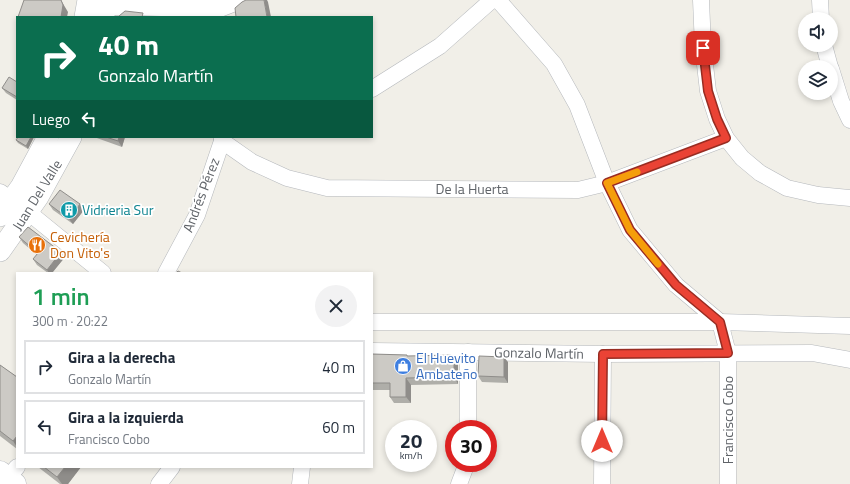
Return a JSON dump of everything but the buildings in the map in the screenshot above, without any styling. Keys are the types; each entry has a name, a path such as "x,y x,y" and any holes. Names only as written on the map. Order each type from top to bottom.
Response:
{"street":[{"path":"373,88 440,46 492,0"},
{"path":"498,0 554,64 577,105 607,183 630,230 684,294 685,306 679,316 669,322"},
{"path":"701,0 703,48 708,91 717,119 726,138 742,158 760,173 787,188 818,195 850,198"},
{"path":"820,0 821,12"},
{"path":"86,16 100,4 222,6"},
{"path":"838,91 850,120"},
{"name":"Juan Del Valle","path":"0,251 10,205 47,138"},
{"name":"Juan Del Valle","path":"10,205 42,190 70,138"},
{"name":"De la Huerta","path":"222,139 252,162 287,178 327,188 578,190 607,183 726,138"},
{"name":"Andrés Pérez","path":"167,272 197,215 222,139"},
{"path":"10,205 102,272"},
{"path":"676,285 720,322"},
{"path":"373,322 720,322 850,326"},
{"name":"Francisco Cobo","path":"720,322 728,353 728,484"},
{"name":"Gonzalo Martín","path":"373,350 603,354 812,353 850,360"},
{"path":"468,352 468,420"},
{"path":"602,484 603,354"},
{"path":"159,484 171,468"},
{"path":"300,484 302,468"},
{"path":"459,484 464,472"}],"slow traffic":[{"path":"637,172 607,183 630,230 658,264"}],"place":[{"name":"Vidrieria Sur","path":"69,210"},
{"name":"Cevichería Don Vito's","path":"37,245"},
{"name":"El Huevito Ambateño","path":"403,366"}],"route":[{"path":"602,441 603,354 728,353 720,322 676,285 630,230 607,183 726,138 717,119 708,91 703,48"}]}
